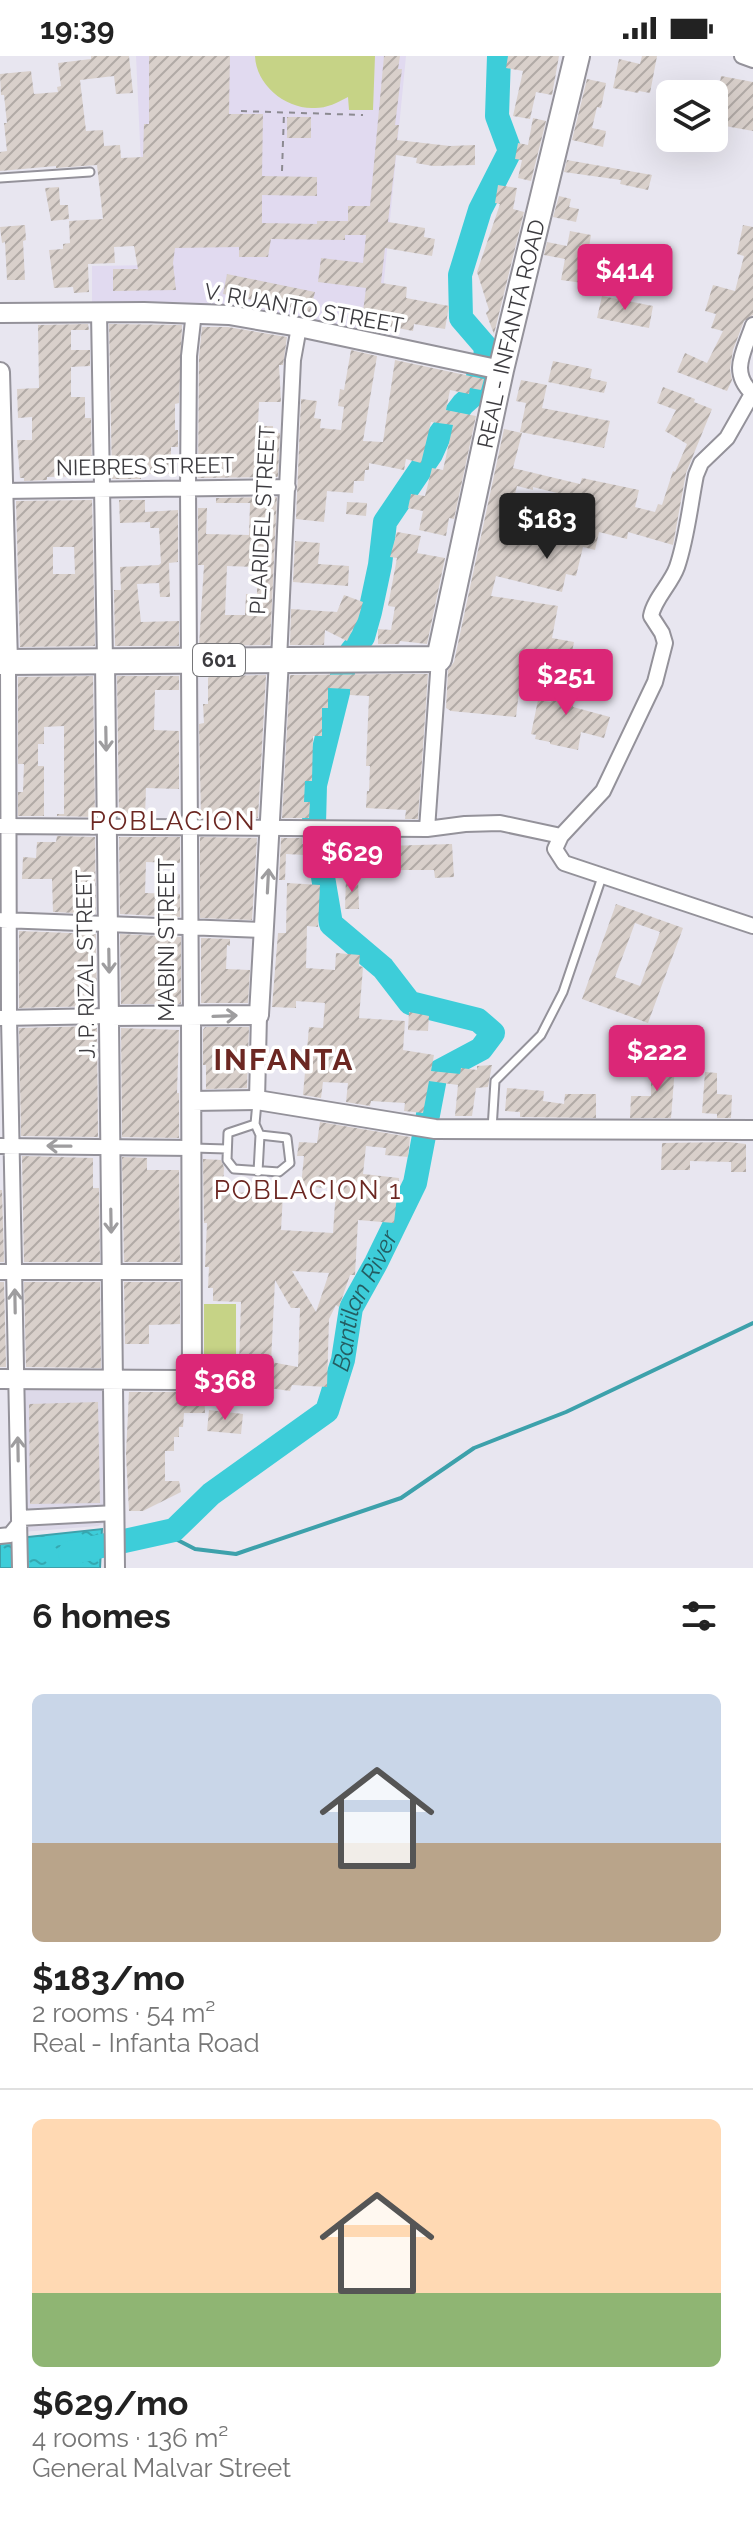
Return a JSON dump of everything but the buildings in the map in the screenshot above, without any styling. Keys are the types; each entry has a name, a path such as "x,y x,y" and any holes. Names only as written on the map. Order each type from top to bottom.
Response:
{"main road":[{"name":"REAL - INFANTA ROAD","path":"439,659 501,370 577,56"},
{"name":"601","path":"4,662 439,659"}],"street":[{"path":"742,56 753,60"},
{"name":"J. P. RIZAL STREET","path":"99,312 115,1568"},
{"name":"V. RUANTO STREET","path":"0,313 194,312 229,315 501,370"},
{"name":"MABINI STREET","path":"113,1380 182,1380 192,1376 188,487 189,356 194,312"},
{"path":"753,325 738,373 742,383 753,394 727,438 701,463 676,569 651,610 665,643 655,682 603,791 561,836 555,849 564,863 753,926"},
{"name":"PLARIDEL STREET","path":"257,1100 293,360 299,327"},
{"path":"0,372 8,1379 20,1568"},
{"name":"NIEBRES STREET","path":"2,491 288,487"},
{"path":"427,829 439,659"},
{"path":"4,826 427,829 500,823 561,836"},
{"path":"4,920 265,930"},
{"path":"4,1018 259,1015"},
{"path":"192,1101 257,1100 427,1128 492,1131 753,1130"},
{"path":"6,1146 193,1148"},
{"path":"7,1272 193,1272"},
{"path":"8,1379 113,1380"},
{"path":"0,1536 10,1535 19,1526 116,1518"}],"lane":[{"path":"0,178 90,172"},
{"path":"492,1131 495,1081 541,1035 563,992 602,877"},
{"path":"257,1100 255,1124 260,1135 258,1172"},
{"path":"255,1124 228,1133 227,1160 234,1169 279,1172 290,1163 287,1138 260,1135"},
{"path":"193,1148 227,1149"}],"path":[{"path":"241,111 363,115"},
{"path":"282,171 284,113"}],"shaded area":[{"path":"136,56 406,56 379,332 216,304 92,303 92,266 153,265 142,186"},
{"path":"106,1388 106,1522 98,1526 22,1532 19,1389"}],"green space":[{"path":"255,56 375,56 373,110 349,110 348,97 322,108 291,104 266,85 260,76"},
{"path":"204,1304 236,1304 236,1360 204,1360"}],"water":[{"path":"102,1529 100,1568 0,1568 0,1540"}],"waterway":[{"path":"485,359 486,347 461,318 460,275 480,210 510,151 497,116 499,56"},
{"path":"351,652 363,637 370,612 385,522 431,454 440,434 472,396 479,374"},
{"name":"Bantilan River","path":"70,1553 174,1530 211,1494 327,1411 343,1360 351,1308 415,1183 436,1073 481,1049 493,1033 478,1020 410,1003 383,968 331,924 314,824 315,785 344,668"},
{"path":"164,1533 195,1549 236,1554 401,1498 474,1448 566,1412 753,1323"}],"district":[{"name":"POBLACION","path":"173,821"},
{"name":"INFANTA","path":"284,1060"},
{"name":"POBLACION 1","path":"308,1190"}]}
